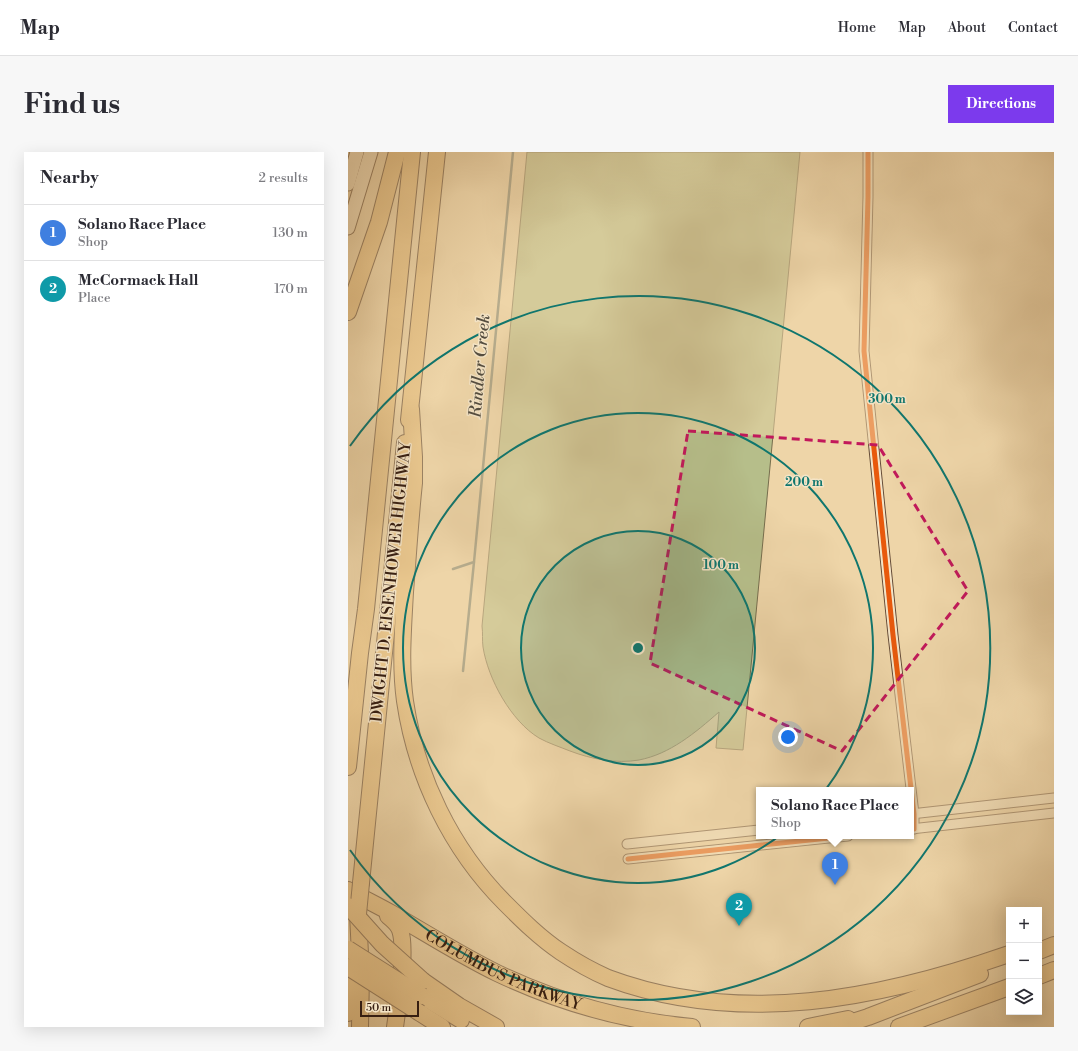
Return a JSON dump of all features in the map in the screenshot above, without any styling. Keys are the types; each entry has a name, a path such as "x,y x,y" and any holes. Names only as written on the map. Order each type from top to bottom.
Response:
{"highway":[{"path":"348,312 379,222 397,152"},
{"name":"DWIGHT D. EISENHOWER HIGHWAY","path":"348,767 366,609 412,152"},
{"name":"DWIGHT D. EISENHOWER HIGHWAY","path":"348,1012 353,910 357,891 437,152"},
{"path":"410,409 414,457 414,483 404,606 402,659 403,685 411,731 420,763 442,816 457,842 487,884 510,909 552,946 599,974 629,987 693,1005 743,1010 793,1008 859,997 930,980 1006,955"},
{"path":"357,891 393,920 400,930 402,940 402,963 395,1027"},
{"name":"COLUMBUS PARKWAY","path":"357,891 389,912 481,965 539,991 583,1006 630,1018 692,1027"},
{"path":"353,910 422,988 474,1027"},
{"path":"353,910 361,974 360,1027"},
{"path":"1042,943 1054,939"},
{"path":"1042,950 1054,945"},
{"path":"348,950 459,1006 496,1027"},
{"path":"837,1027 1006,964"},
{"path":"348,967 442,1027"},
{"path":"1042,975 1054,970"},
{"path":"899,1027 1006,988"},
{"path":"808,1027 851,1018 898,1005"}],"main road":[{"path":"348,184 357,152"},
{"path":"348,228 371,152"}],"street":[{"path":"868,152 864,351 909,787"},
{"path":"914,814 1054,798"},
{"path":"914,829 1054,813"},
{"path":"627,844 756,830"},
{"path":"628,859 819,839"}],"highlighted area":[{"path":"688,431 878,445 968,591 842,751 650,663"}],"green space":[{"path":"527,152 800,152 743,750 716,748 719,712 682,742 650,757 630,761 613,761 578,754 543,740 529,731 510,710 502,698 490,672 483,647 482,626"}],"waterway":[{"name":"Rindler Creek","path":"453,569 474,562 513,152"},
{"path":"463,671 474,562"}],"cycle path":[{"path":"868,152 864,351 893,635 911,787"},
{"path":"914,814 914,829"},
{"path":"628,859 819,839"}],"place":[{"name":"Solano Race Place","path":"835,885"},
{"name":"McCormack Hall","path":"739,926"}]}
